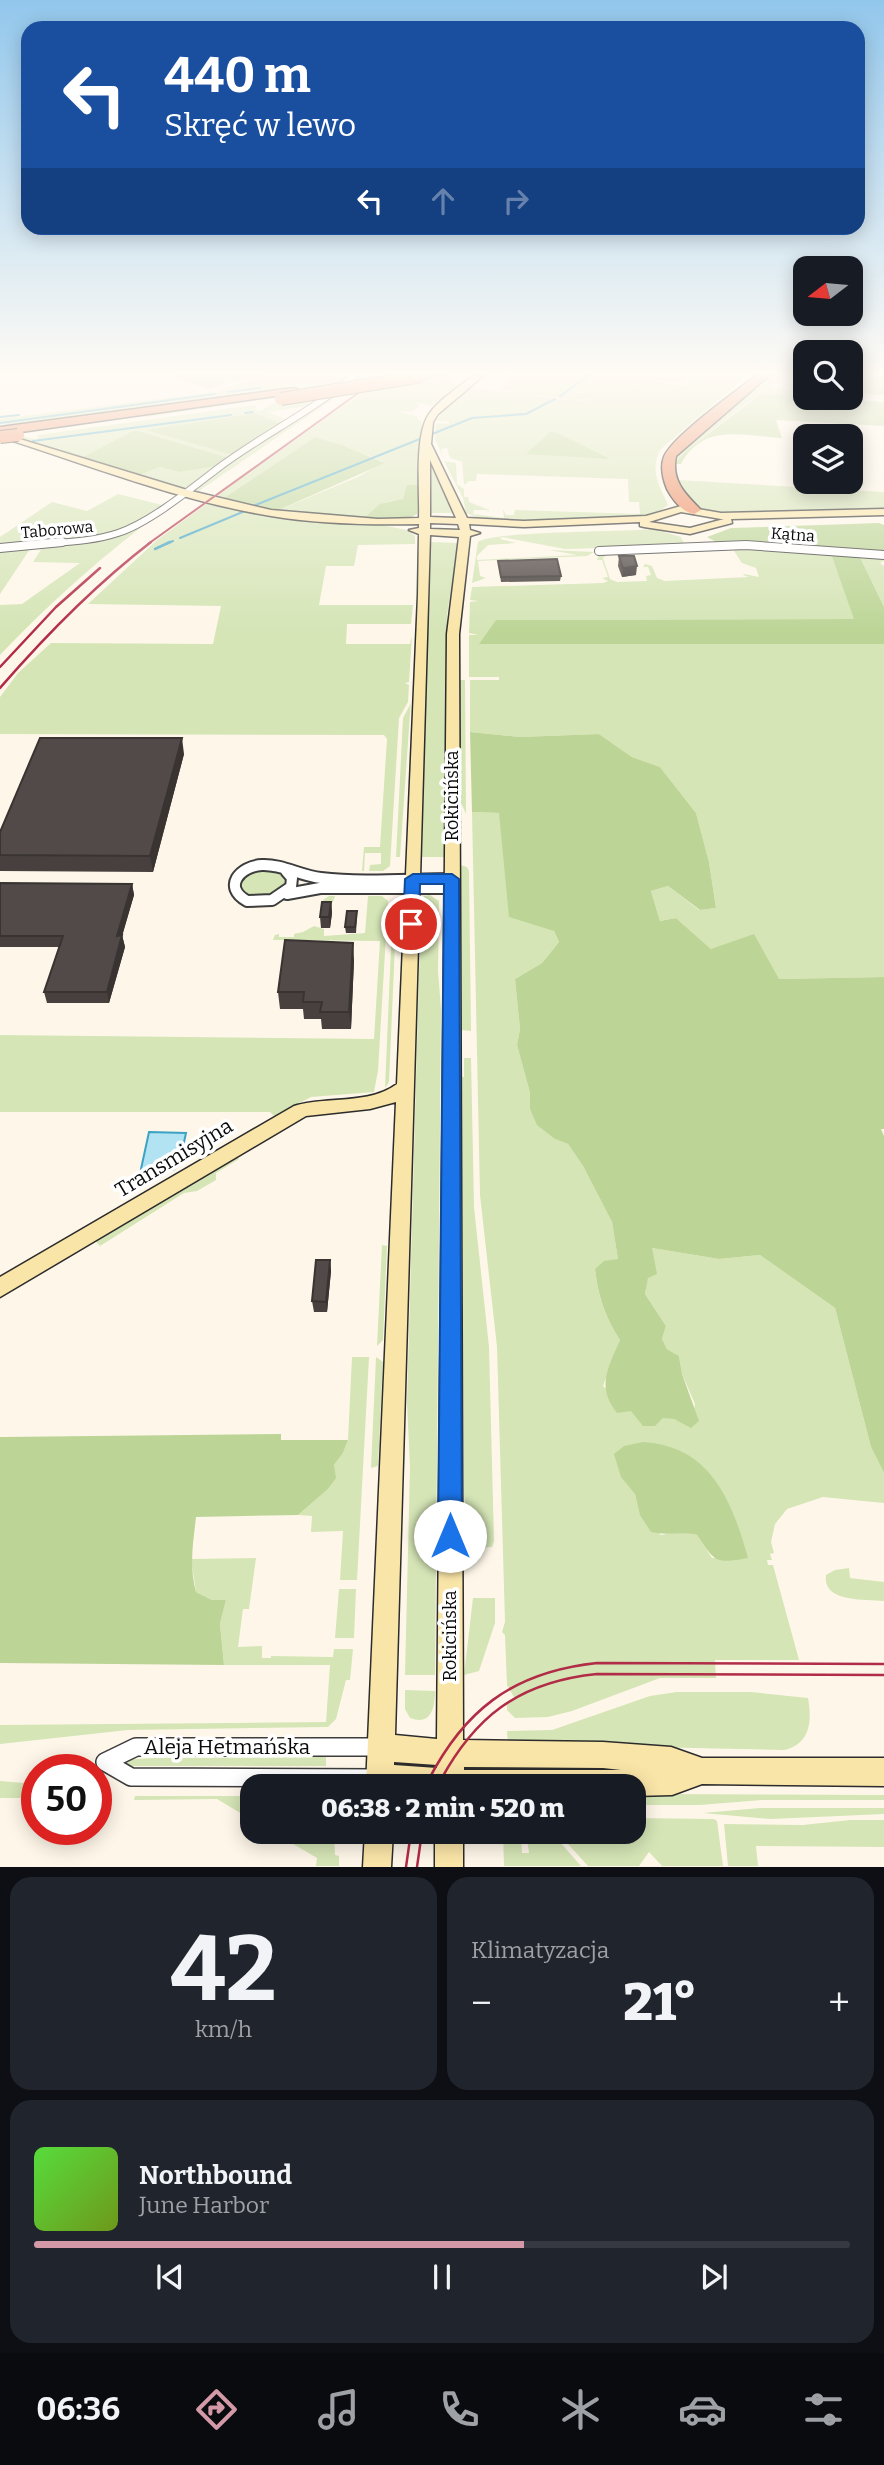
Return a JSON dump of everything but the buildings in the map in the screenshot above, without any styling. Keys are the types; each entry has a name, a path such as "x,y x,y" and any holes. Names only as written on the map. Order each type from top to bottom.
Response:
{"highway":[{"path":"661,458 658,470 672,504 664,513"},
{"path":"669,458 671,481 683,504 699,512"}],"main road":[{"path":"79,458 184,492 262,512 424,526 465,534 648,524 673,528 705,527 725,521 884,515"},
{"name":"Rokicińska","path":"380,1774 427,458"},
{"name":"Rokicińska","path":"436,458 463,521 465,534 453,634 450,1774"},
{"path":"424,526 463,521 542,523 647,519 664,513 699,512 724,516 884,515"},
{"path":"699,512 710,519 705,527"},
{"path":"664,513 660,522 673,528"},
{"path":"403,1121 395,1110 382,1102 405,1088"},
{"name":"Transmisyjna","path":"0,1288 300,1111 334,1102 382,1102"},
{"name":"Aleja Hetmańska","path":"381,1746 449,1753 603,1755 671,1760 702,1771 884,1772"},
{"name":"Aleja Hetmańska","path":"646,1782 672,1782 702,1771"},
{"path":"377,1867 378,1844"},
{"path":"449,1844 449,1867"}],"street":[{"name":"Taborowa","path":"0,548 112,536 195,488 234,458"},
{"path":"696,547 695,535 705,527"},
{"path":"673,528 687,535 696,547"},
{"name":"Kątna","path":"599,551 768,546 884,555"},
{"path":"412,883 320,888 284,895 266,902 251,901 237,894 233,883 241,872 257,865 274,865 286,871 321,878 452,884"},
{"path":"284,895 292,883 286,871"},
{"name":"Aleja Hetmańska","path":"240,1780 131,1777 105,1762 136,1747 381,1746"}],"green space":[{"path":"81,458 232,459 218,466 179,472 160,467 137,476"},
{"path":"237,458 247,458 196,493 189,492"},
{"path":"270,458 283,458 221,500 213,498"},
{"path":"283,458 373,458 385,463 274,512 221,500"},
{"path":"374,458 420,458 419,485 400,501 387,502 363,519 274,512 360,476 384,462"},
{"path":"450,458 657,458 659,484 668,505 654,515 533,522 482,519 466,513 463,498 444,461 456,463 457,484 464,489 464,497 468,497 469,502 489,510 474,510 473,514 504,518 503,509 506,515 514,515 515,510 640,514 639,502 629,502 628,479 477,474 476,481 469,481 464,485 462,462"},
{"path":"675,458 680,458 675,464 678,480 793,487 793,494 884,492 884,510 720,514 688,505 679,490 673,469"},
{"path":"679,458 685,458 681,464 674,464"},
{"path":"431,465 454,513 429,513"},
{"path":"218,466 186,491 137,476 160,467 179,472"},
{"path":"407,485 419,485 417,514 406,520 363,519 380,504 403,499"},
{"path":"118,494 162,505 108,536 0,547 0,537 52,502 87,511"},
{"path":"183,496 87,571 0,655 0,605 22,604 80,563 33,562 42,548 30,549 0,594 0,550 112,538"},
{"path":"209,502 376,524 407,530 415,536 415,544 358,545 354,566 326,566 319,605 413,605 411,624 347,624 346,644 410,644 412,636 409,682 405,683 409,685 408,702 399,718 390,866 383,871 369,871 370,865 381,864 381,853 365,853 362,871 364,847 380,847 387,739 384,735 0,734 0,697 18,673 51,643 213,644 221,606 88,604 157,540"},
{"path":"884,525 884,554 718,543 707,537 731,528"},
{"path":"654,529 681,537 684,543 672,546 565,549 502,537 500,539 516,543 488,545 477,556 477,560 577,555 549,550 594,552 587,556 478,561 480,576 486,578 472,583 478,542 488,538 532,534"},
{"path":"429,542 458,543 447,615 444,857 422,857"},
{"path":"732,548 830,551 855,619 497,620 480,643 884,644 884,977 778,979 711,949 676,918 660,921 651,891 668,886 699,910 716,908 709,862 696,813 660,767 632,757 599,734 520,737 470,732 470,680 499,680 499,677 469,677 469,635 478,635 469,633 470,602 478,601 470,600 472,587 603,583 608,581 602,578 608,577 602,560 597,560 599,554 608,554 603,558 610,579 617,582 647,581 646,576 651,575 648,567 643,567 645,564 652,566 657,578 665,581 749,577 744,574 759,577 756,568 742,563"},
{"path":"830,551 858,553 884,607 884,644 479,644 496,620 854,619"},
{"path":"858,553 884,556 884,561 880,563 884,566 884,607"},
{"path":"460,680 465,680 466,814 460,800"},
{"path":"411,704 400,857 396,857 403,718"},
{"path":"470,732 520,737 599,734 632,757 660,767 696,813 709,862 716,908 700,910 668,886 651,891 660,921 676,918 711,949 754,934 779,979 884,977 884,1129 881,1129 884,1136 884,1473 871,1447 835,1308 760,1255 719,1259 652,1248 657,1274 648,1278 645,1294 666,1326 662,1339 667,1349 679,1356 682,1374 699,1421 691,1428 674,1419 663,1418 655,1426 643,1426 631,1411 617,1413 611,1404 607,1395 606,1377 620,1340 603,1306 595,1269 604,1261 618,1259 612,1222 583,1166 568,1144 555,1139 537,1125 530,1109 530,1093 517,1045 520,1029 515,979 542,963 559,942 554,931 509,917 499,813 472,812"},
{"path":"472,812 499,813 559,942 542,963 515,979 520,1029 517,1045 530,1093 530,1109 555,1139 568,1144 583,1166 612,1222 618,1259 595,1269 603,1306 620,1340 603,1386 631,1411 674,1419 691,1427 695,1404 682,1374 679,1356 667,1349 662,1339 666,1326 645,1294 652,1248 719,1259 760,1255 835,1308 871,1447 884,1473 884,1503 823,1497 787,1509 775,1524 771,1542 774,1553 770,1554 772,1560 767,1560 768,1565 773,1565 799,1660 715,1660 716,1678 660,1678 572,1711 548,1717 515,1718 507,1710 507,1705 515,1699 507,1685 505,1635 502,1632 505,1622 497,1347 480,1195","holes":["635,1494 748,1558 712,1558 697,1535 682,1531 661,1535 640,1514"]},
{"path":"460,865 467,867 469,871 471,1031 461,1030"},
{"path":"261,869 280,873 285,881 284,886 265,896 247,895 241,882 248,874"},
{"path":"430,895 439,901 438,971 441,1009 435,1675 405,1675 410,1467 407,1403 421,901 424,896"},
{"path":"335,896 333,902 325,903 323,900"},
{"path":"368,896 382,896 388,901 378,1071 374,1092 311,1097 274,1116 270,1112 0,1112 0,1035 374,1039 380,941 273,940 275,935 294,937 294,934 314,926 324,929 324,936 365,933"},
{"path":"395,944 389,1082 385,1088 391,947"},
{"path":"464,1058 471,1058 474,1207 489,1347 494,1541 492,1547 472,1548 464,1495 461,1077 464,1077"},
{"path":"234,1155 239,1159 216,1173 216,1180 197,1191 184,1193 100,1246 93,1238"},
{"path":"382,1245 387,1246 383,1340 377,1346"},
{"path":"352,1357 369,1357 357,1580 340,1580 343,1531 311,1532 312,1516 298,1515 327,1490 334,1465 348,1440"},
{"path":"376,1357 383,1362 378,1466 371,1468"},
{"path":"281,1434 281,1440 348,1440 334,1465 336,1478 327,1490 298,1515 196,1517 192,1555 196,1592 212,1600 226,1600 220,1624 224,1665 0,1663 0,1437"},
{"path":"643,1442 666,1446 686,1454 702,1465 726,1497 748,1558 729,1561 717,1559 697,1535 651,1532 640,1515 635,1494 621,1477 614,1454 624,1446"},
{"path":"256,1558 249,1609 243,1609 238,1647 262,1646 262,1658 333,1657 334,1649 353,1649 350,1680 346,1680 336,1719 328,1727 128,1730 0,1744 0,1725 326,1722 330,1665 224,1665 220,1624 226,1600 212,1600 196,1592 191,1559"},
{"path":"849,1568 850,1578 884,1582 884,1601 846,1598 831,1591 826,1575 835,1570"},
{"path":"339,1589 356,1589 354,1638 335,1638"},
{"path":"473,1598 495,1598 495,1623 479,1671 464,1675"},
{"path":"405,1690 435,1691 433,1709 423,1720 410,1718 405,1709"},
{"path":"677,1692 751,1692 808,1698 808,1730 800,1742 784,1750 508,1744 507,1731 552,1730 650,1696"},
{"path":"326,1757 326,1766 123,1766 122,1760 154,1758"},
{"path":"0,1781 21,1783 21,1798 0,1798"},
{"path":"646,1794 884,1795 884,1800 762,1800 700,1805 646,1805"},
{"path":"135,1796 240,1796 240,1813 217,1799 134,1800"},
{"path":"760,1808 884,1808 884,1814 771,1819 703,1813"},
{"path":"646,1818 717,1821 723,1866 662,1866 649,1852 639,1866 588,1866 568,1844 646,1844"},
{"path":"884,1820 884,1847 756,1846 758,1866 728,1866 724,1824 803,1825"},
{"path":"293,1844 335,1844 339,1866 316,1866 317,1858"},
{"path":"503,1844 522,1844 522,1853 529,1853 528,1844 562,1844 581,1866 504,1866"}],"water":[{"path":"149,1132 186,1133 179,1166 173,1170 141,1169"}],"waterway":[{"path":"253,506 372,458"},
{"path":"180,538 245,511"},
{"path":"166,544 173,541"},
{"path":"155,549 170,542"}],"tram line":[{"path":"432,1774 456,1737 473,1717 493,1700 539,1675 567,1668 597,1663 884,1664"},
{"path":"444,1774 466,1741 501,1707 544,1685 569,1678 597,1674 884,1675"},
{"path":"406,1867 409,1844"},
{"path":"417,1867 420,1844"}],"railway":[{"path":"148,544 268,458"},
{"path":"0,688 72,611 151,542"},
{"path":"0,667 56,607 100,568"}],"route":[{"path":"411,924 413,879 452,879 450,1536"}]}
